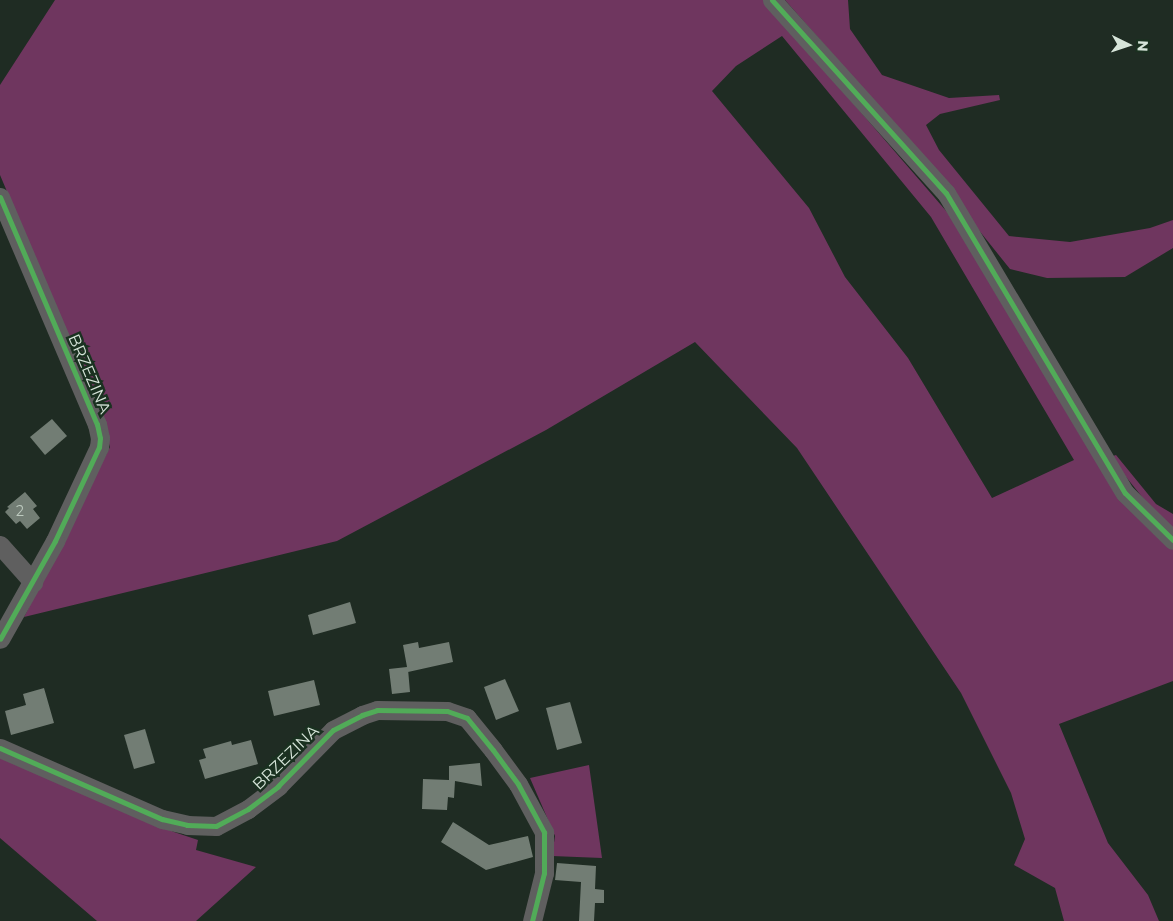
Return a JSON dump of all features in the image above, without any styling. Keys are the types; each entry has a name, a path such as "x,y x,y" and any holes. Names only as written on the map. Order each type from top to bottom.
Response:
{"street":[{"path":"772,0 946,193 1125,493 1173,540"},
{"name":"BRZEZINA","path":"0,197 97,424 100,438 99,447 33,582 0,639"},
{"path":"0,545 33,582"},
{"name":"BRZEZINA","path":"0,748 162,819 186,825 216,826 248,809 271,792 333,730 362,715 377,710 447,711 467,718 494,750 518,784 544,832 544,873 532,921"}],"shaded area":[{"path":"55,0 764,0 947,212 1136,514 1173,549 1173,681 1059,724 1108,843 1148,895 1159,921 1064,921 1055,888 1014,865 1025,839 1011,793 961,693 797,448 695,342 546,430 337,541 24,617 110,447 98,406 0,175 0,85","holes":["782,36 931,217 1074,460 992,498 908,358 845,277 809,208 712,91 736,66"]},
{"path":"785,0 848,0 850,29 882,75 949,98 999,95 1000,100 940,114 926,125 939,150 1009,236 1070,242 1150,228 1173,220 1173,248 1125,277 1047,278 1010,269 888,117"},
{"path":"1116,455 1156,504 1173,514 1173,530 1155,513 1110,457"},
{"path":"0,758 174,832 198,840 196,850 256,867 196,921 97,921 0,838"},
{"path":"589,765 602,858 552,856 555,836 530,778"}],"building":[{"path":"52,419 67,436 45,455 30,437"},
{"path":"25,492 37,506 33,509 40,518 27,529 20,521 16,524 5,512 9,508 7,507"},
{"path":"350,602 356,623 313,635 308,615"},
{"path":"418,642 419,648 449,642 453,662 408,672 410,692 392,694 389,669 407,667 403,645"},
{"path":"505,679 519,711 496,720 484,687"},
{"path":"314,680 320,705 274,716 268,691"},
{"path":"44,688 54,723 11,735 5,711 26,705 23,694"},
{"path":"570,702 582,743 557,750 546,708"},
{"path":"145,729 155,763 134,769 124,735"},
{"path":"251,740 258,764 205,779 199,760 206,758 203,749 231,741 232,745"},
{"path":"480,763 482,786 455,781 454,798 448,797 447,810 422,809 423,779 449,780 449,766"},
{"path":"453,822 489,845 528,836 533,857 486,870 441,842"},
{"path":"557,863 596,866 595,889 604,890 604,903 595,903 594,921 579,921 581,882 555,880"}],"cycle path":[{"path":"772,0 946,193 1125,493 1173,540"},
{"path":"0,197 97,424 100,438 99,447 55,541 0,639"},
{"path":"0,748 162,819 187,825 216,826 248,809 278,786 333,730 362,715 377,710 447,711 467,718 493,750 518,784 544,832 544,873 532,921"}]}
